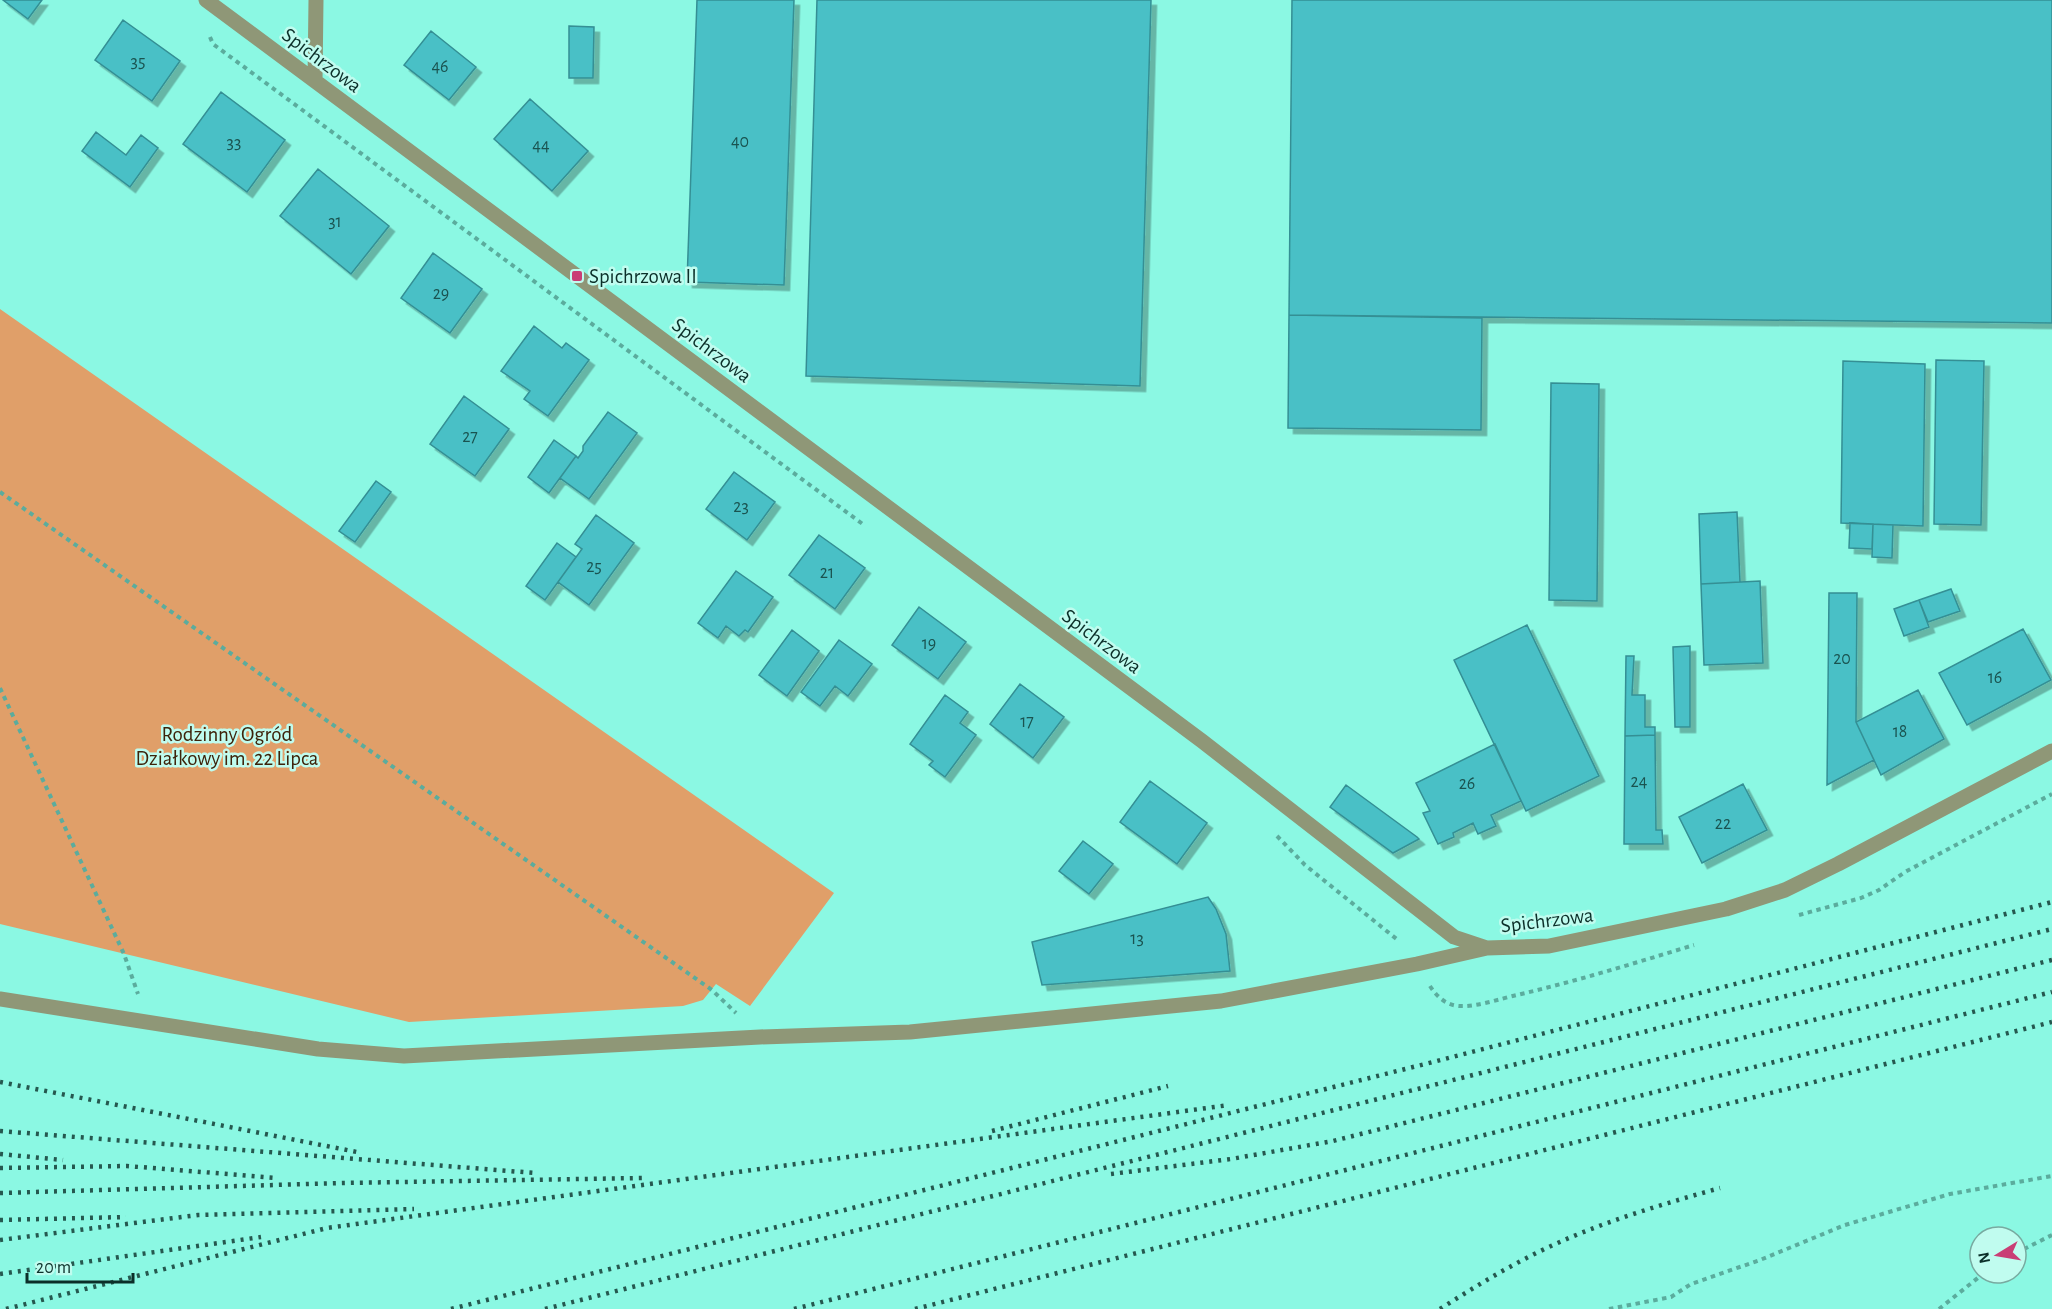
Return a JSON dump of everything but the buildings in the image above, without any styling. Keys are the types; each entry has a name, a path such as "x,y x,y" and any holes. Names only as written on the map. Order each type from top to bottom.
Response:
{"street":[{"name":"Spichrzowa","path":"206,0 1202,741 1454,937 1487,948 1549,946 1726,909 1785,890 1839,864 2052,752"},
{"path":"315,81 316,0"},
{"path":"0,999 318,1049 404,1056 760,1037 910,1032 1221,1001 1417,964 1487,948"}],"path":[{"path":"208,33 213,44 222,51 870,530"},
{"path":"0,492 712,990"},
{"path":"0,688 124,954 148,1022"},
{"path":"1275,833 1305,865 1408,948"},
{"path":"1609,1309 1671,1296 1690,1284 1760,1260 1845,1225 1950,1194 2052,1176"},
{"path":"2028,1247 2052,1235"},
{"path":"1939,1309 1969,1285"}],"green space":[{"name":"Rodzinny Ogród Działkowy im. 22 Lipca","path":"0,309 834,893 750,1006 716,984 703,1000 683,1006 409,1022 0,924"}],"railway":[{"path":"451,1309 1437,1061 2052,902"},
{"path":"545,1309 2052,929"},
{"path":"1111,1174 1231,1159 1333,1141 2052,960"},
{"path":"794,1309 2052,992"},
{"path":"915,1309 2052,1022"},
{"path":"0,1082 357,1152"},
{"path":"992,1131 1168,1086"},
{"path":"6,1309 327,1228 1229,1105"},
{"path":"0,1131 535,1173"},
{"path":"0,1154 63,1160"},
{"path":"0,1168 127,1166 277,1178"},
{"path":"0,1193 343,1183 643,1178"},
{"path":"1440,1309 1508,1268 1571,1237 1634,1214 1720,1188"},
{"path":"0,1240 198,1215 414,1209"},
{"path":"0,1220 126,1217"},
{"path":"0,1274 261,1237"}],"place":[{"name":"Spichrzowa II","path":"577,276"}]}
